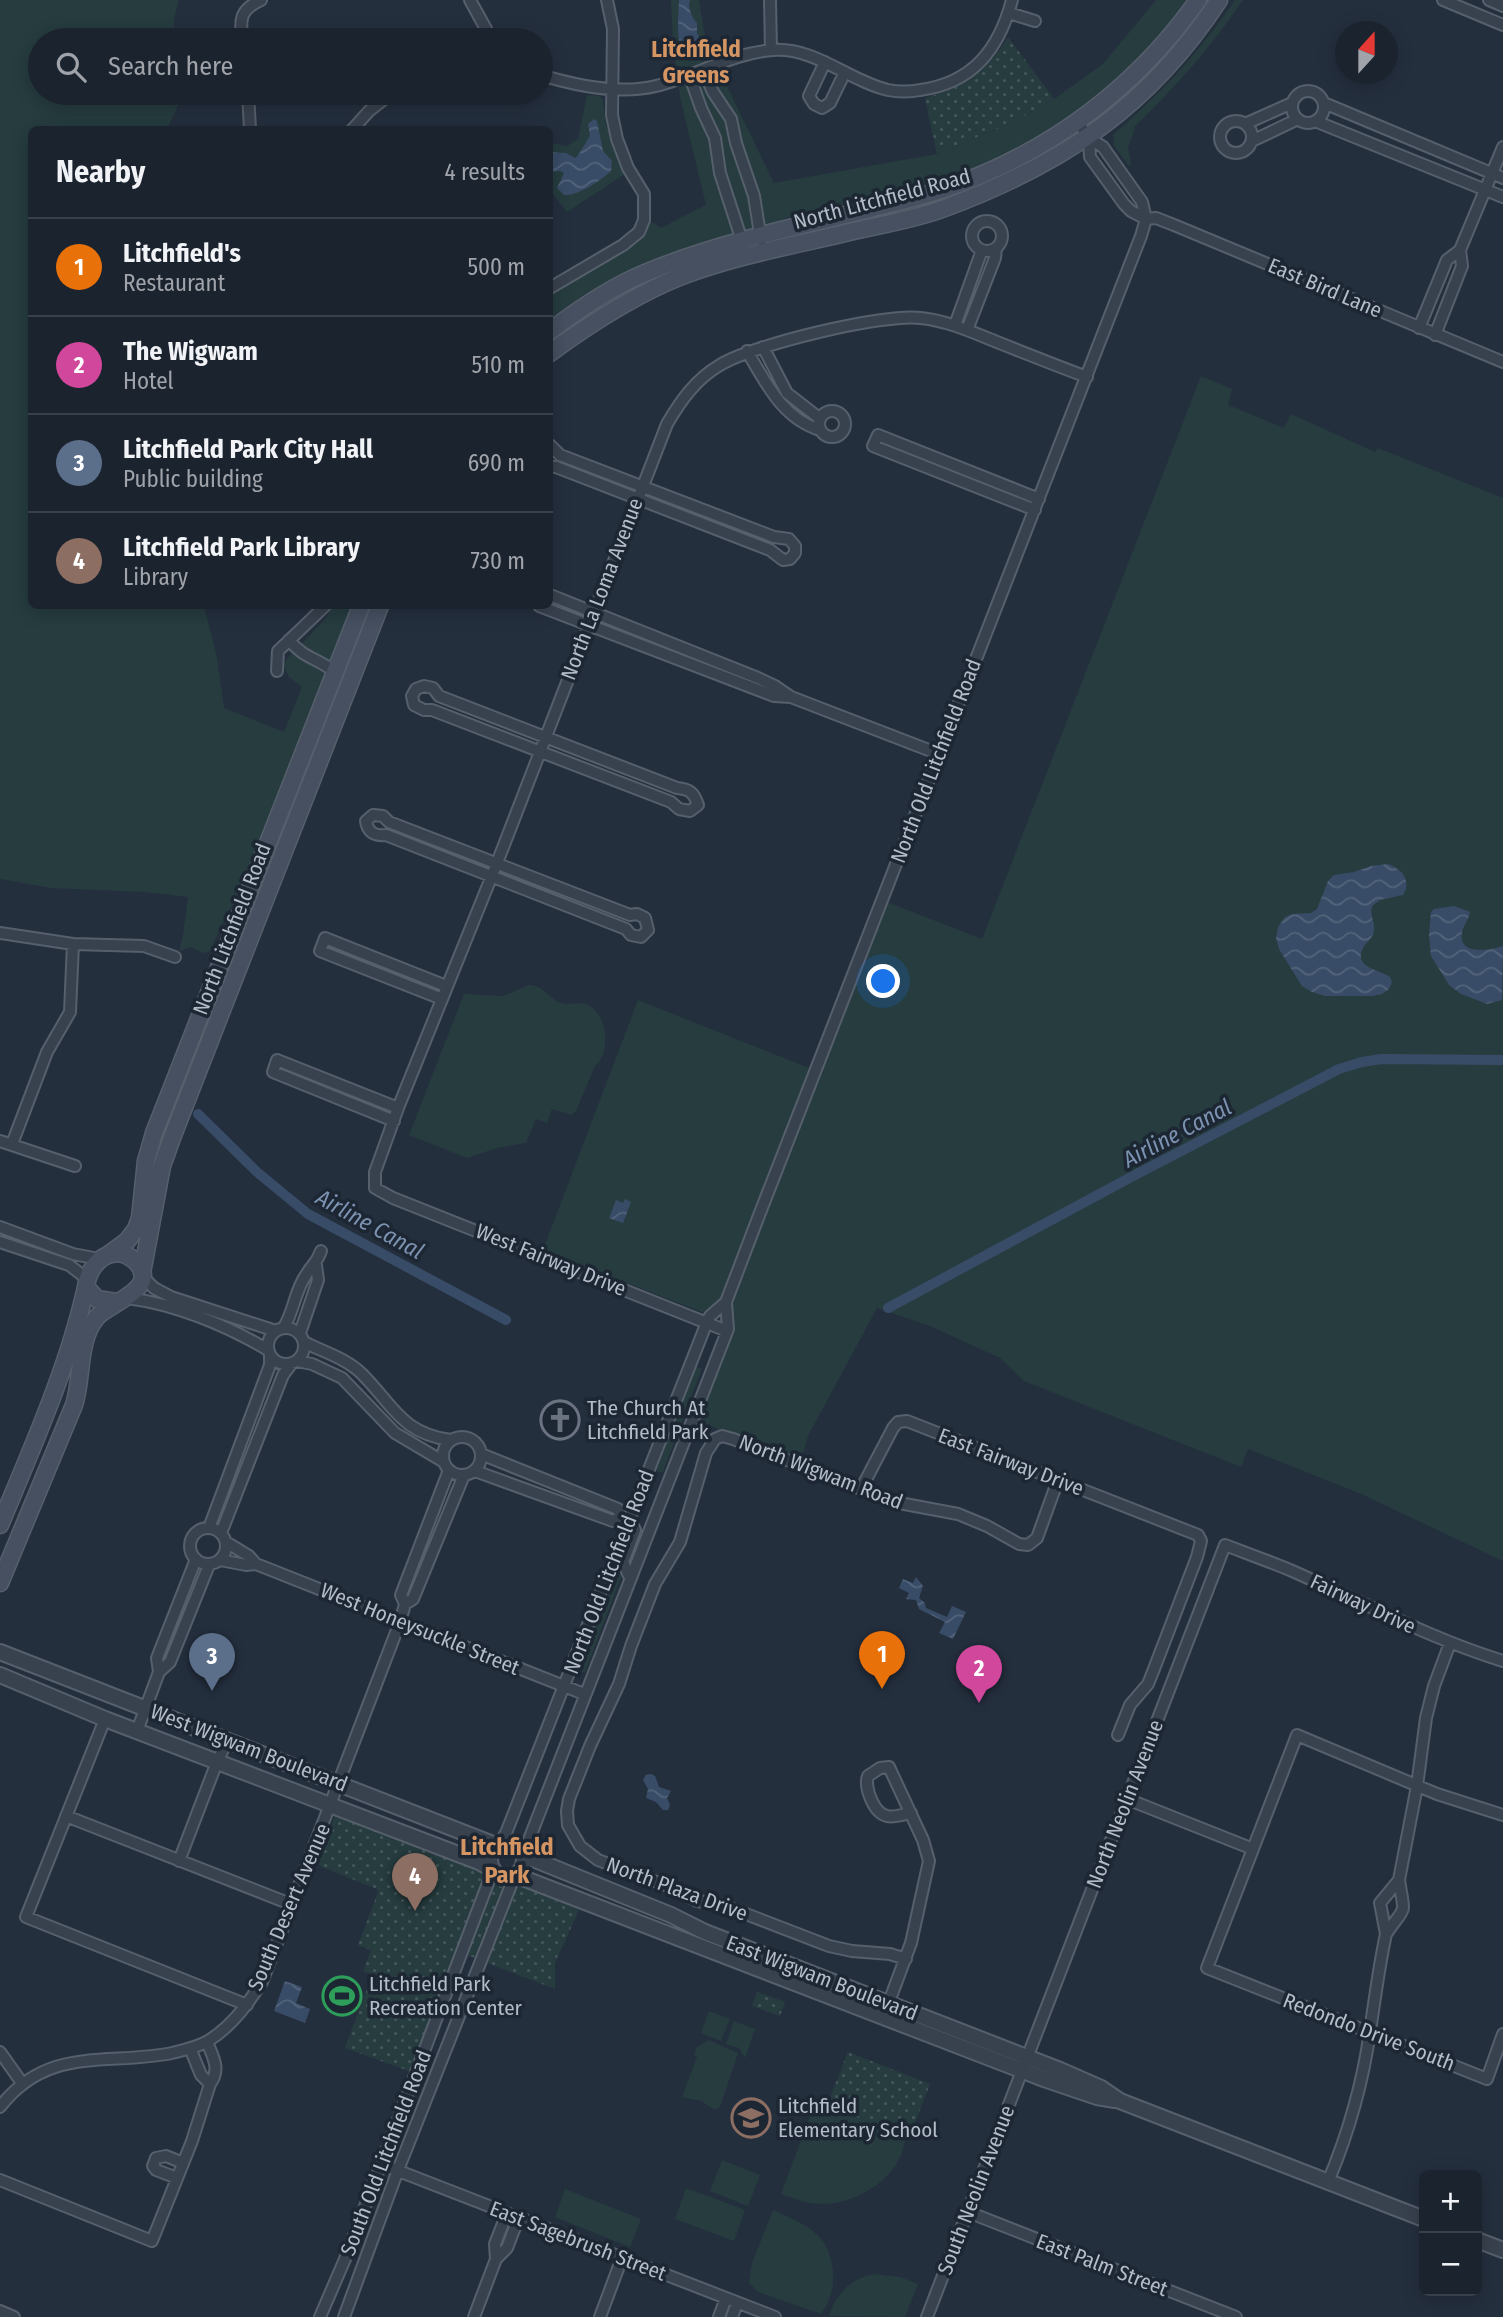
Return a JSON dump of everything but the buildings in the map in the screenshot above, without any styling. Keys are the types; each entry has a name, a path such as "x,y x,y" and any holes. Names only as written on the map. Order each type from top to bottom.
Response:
{"main road":[{"name":"North Litchfield Road","path":"553,352 597,319 654,289 750,250 761,235 949,188 1004,165 1078,122 1119,89 1152,57 1198,0"},
{"name":"North Litchfield Road","path":"553,329 591,302 643,273 692,255 750,250 944,208 1012,181 1089,138 1153,83 1195,34 1219,0"},
{"name":"North Litchfield Road","path":"142,1275 154,1163 154,1133 360,609"},
{"name":"North Litchfield Road","path":"104,1257 127,1241 136,1229 154,1163 172,1138 379,609"},
{"path":"0,1525 66,1356 80,1314 89,1270 104,1257 123,1255 131,1258 139,1265 142,1275 136,1290 99,1315 86,1335 79,1391 0,1583"},
{"path":"86,1282 97,1299 121,1300"}],"street":[{"path":"240,28 243,14 248,6 261,0"},
{"path":"470,0 485,28"},
{"path":"553,286 623,245 639,232 644,220 644,194 628,168 617,139 612,115 613,29 607,0"},
{"path":"770,0 771,50"},
{"path":"553,78 612,90 655,86 741,55 782,49 825,62 890,90 911,92 951,83 983,61 999,38 1012,0"},
{"path":"1443,0 1471,5 1503,25"},
{"path":"1489,0 1503,6"},
{"path":"1009,13 1035,21"},
{"path":"825,62 809,96 814,104 822,107 830,103 845,72"},
{"path":"703,69 723,110 731,119 754,196 761,235"},
{"path":"689,74 704,117 715,138 720,173 750,250"},
{"path":"1245,124 1292,103 1298,94 1308,90 1318,94 1324,103 1503,178"},
{"path":"1292,103 1293,112 1298,119 1306,123 1315,121 1323,113 1324,103"},
{"path":"249,105 251,126"},
{"path":"356,126 377,105"},
{"path":"704,117 723,110"},
{"path":"1252,141 1251,131 1240,122 1229,123 1222,130 1220,141 1226,150 1236,153 1246,150 1252,141 1298,119"},
{"path":"1315,121 1503,197"},
{"path":"1078,122 1089,138 1103,147 1142,202 1146,219"},
{"path":"715,138 734,132"},
{"path":"1089,138 1090,157 1124,204 1146,219"},
{"path":"1408,159 1415,141"},
{"path":"1435,334 1462,266 1460,250 1503,147"},
{"name":"East Bird Lane","path":"1146,219 1156,218 1172,224 1503,362"},
{"name":"North Old Litchfield Road","path":"523,1855 727,1331 726,1302 1087,377 1146,219"},
{"path":"967,330 1001,240 1000,230 994,223 984,221 976,226 972,235 975,244 982,250 996,248"},
{"path":"955,325 982,250"},
{"path":"1419,328 1447,260 1460,250"},
{"name":"North La Loma Avenue","path":"375,1188 375,1172 398,1108 497,863 639,493 667,424 688,391 721,364 747,351 871,321 920,317 955,325 1087,377"},
{"path":"763,347 787,393 819,418 820,430"},
{"path":"747,351 778,401 796,418 826,436 835,437 843,432 845,423 842,415 834,410 825,412 819,418"},
{"path":"778,401 787,393"},
{"path":"553,448 561,455 639,493 770,550 783,560 790,559 795,553 795,547 789,539 774,537 723,518 639,493 576,475 553,468"},
{"path":"922,459 1037,504"},
{"path":"576,475 580,463"},
{"path":"719,530 723,518"},
{"path":"553,596 767,682 791,697 939,754"},
{"path":"277,671 278,650 322,609"},
{"path":"547,609 774,696 791,697"},
{"path":"289,640 300,653 326,665 334,672"},
{"path":"681,660 685,649"},
{"path":"416,688 433,688 439,696 545,737 677,788 686,788 694,794 698,805 690,811 679,809 671,802 540,750 432,710 424,710 414,705 412,696 416,688"},
{"path":"474,725 478,712"},
{"path":"620,782 625,768"},
{"path":"373,815 378,815 389,822 497,863 630,915 637,914 645,918 648,930 641,937 631,935 625,929 492,875 386,835 377,836 369,832 366,821 373,815"},
{"path":"425,850 429,837"},
{"path":"572,907 576,895"},
{"path":"0,933 73,944 144,946 175,957"},
{"path":"442,999 320,951 326,938 446,986"},
{"path":"73,944 70,1012 47,1052 6,1142 75,1166"},
{"path":"379,974 384,961"},
{"path":"394,1121 273,1072 277,1060 398,1108"},
{"path":"332,1096 337,1083"},
{"name":"West Fairway Drive","path":"375,1188 393,1198 727,1331"},
{"path":"0,1227 74,1254 104,1257"},
{"path":"0,1242 69,1265 86,1282"},
{"path":"137,1731 159,1672 170,1662 214,1563 226,1552 224,1538 283,1375 304,1351 302,1338 318,1280 316,1265 321,1251"},
{"path":"209,1528 270,1365 270,1338 289,1319 306,1274 316,1265"},
{"path":"142,1275 154,1288 171,1297 280,1329 290,1327 302,1338 361,1373 396,1415 411,1427 435,1438 469,1438 479,1447 479,1466 470,1473 412,1599 405,1604 401,1595 446,1466 444,1450 451,1440"},
{"path":"121,1300 153,1303 179,1311 254,1341 279,1363 312,1364 342,1378 395,1433 456,1475 470,1473 613,1521 625,1518"},
{"name":"North Old Litchfield Road","path":"498,1846 507,1830 564,1686 625,1518 707,1322 726,1302"},
{"name":"East Fairway Drive","path":"861,1489 893,1428 904,1421 1196,1534 1201,1541 1197,1557 1159,1657 1148,1684 1130,1705 1118,1735"},
{"name":"North Wigwam Road","path":"619,1684 655,1584 680,1542 699,1469 715,1439 722,1436 733,1439 901,1504 958,1514 1025,1545 1033,1542 1038,1535 1058,1480"},
{"path":"481,1454 618,1509 635,1530 623,1562 630,1578"},
{"path":"159,1672 157,1658 195,1559 190,1547 191,1539 200,1530 209,1528 224,1538"},
{"name":"West Honeysuckle Street","path":"224,1538 256,1564 584,1694"},
{"name":"Fairway Drive","path":"1224,1545 1289,1570 1450,1643 1503,1661"},
{"name":"North Neolin Avenue","path":"1025,2064 1224,1545"},
{"path":"195,1559 214,1563"},
{"name":"West Honeysuckle Street","path":"214,1563 256,1564"},
{"name":"South Desert Avenue","path":"22,2083 51,2068 78,2060 156,2056 190,2048 206,2042 236,2019 262,1982 336,1793 405,1604"},
{"path":"1386,1934 1404,1912 1405,1904 1399,1880 1418,1786 1426,1718 1434,1686 1450,1643"},
{"name":"West Wigwam Boulevard","path":"0,1652 228,1739 493,1870"},
{"name":"West Wigwam Boulevard","path":"0,1675 217,1762 336,1793 498,1846"},
{"name":"North Plaza Drive","path":"619,1684 587,1753 567,1806 570,1832 586,1852 598,1860 670,1886 697,1901 720,1904 818,1942 852,1951 890,1954 906,1959"},
{"path":"105,1719 26,1917 247,2005"},
{"path":"1127,1800 1253,1849 1297,1735 1418,1786 1503,1815"},
{"path":"178,1861 228,1739"},
{"path":"886,2010 906,1959 919,1913 929,1861 911,1813 889,1767 880,1768 869,1776 867,1785 881,1814 888,1817 911,1813"},
{"path":"66,1816 293,1905"},
{"path":"513,1844 523,1855 523,1867 515,1875 501,1876 493,1870 490,1860 498,1846 513,1844"},
{"name":"Redondo Drive South","path":"1253,1849 1207,1968 1487,2078 1503,2034"},
{"name":"East Wigwam Boulevard","path":"523,1855 671,1915 886,2010"},
{"name":"South Old Litchfield Road","path":"320,2317 382,2164 493,1870"},
{"name":"East Wigwam Boulevard","path":"515,1875 886,2010 1025,2064 1101,2088 1120,2101 1419,2217"},
{"name":"South Old Litchfield Road","path":"348,2316 398,2170 515,1875"},
{"path":"1328,2182 1356,2097 1370,2032 1376,1977 1386,1934 1380,1903 1399,1880"},
{"path":"0,2180 152,2241 214,2078 216,2063 206,2042"},
{"path":"190,2048 201,2075 210,2084"},
{"path":"0,2052 22,2083 0,2107"},
{"name":"South Neolin Avenue","path":"927,2317 1025,2064"},
{"path":"177,2178 156,2170 153,2166 156,2158 166,2156 183,2163"},
{"name":"East Sagebrush Street","path":"382,2164 775,2317"},
{"name":"East Palm Street","path":"968,2212 1237,2317"},
{"path":"474,2317 496,2259 495,2244 507,2213"},
{"path":"496,2259 508,2248 519,2217"},
{"path":"1482,2241 1503,2250"},
{"path":"600,2317 622,2258"},
{"path":"719,2317 726,2298"},
{"path":"732,2317 737,2303"},
{"path":"0,2312 14,2317"}],"green space":[{"path":"0,0 179,0 174,28 28,28 28,105 178,105 168,126 28,126 28,609 205,609 217,658 224,708 284,732 302,687 289,677 284,666 286,660 331,609 356,609 249,879 228,912 210,951 203,953 191,947 179,951 188,897 52,888 0,879"},
{"path":"671,0 699,0 706,43 774,183 937,154 1011,123 1054,99 1103,64 1156,0 1192,0 1167,32 1102,97 1025,148 945,183 874,201 796,215 705,245 553,322 553,290 572,282 639,239 650,221 661,228 706,205 680,97"},
{"path":"1235,0 1243,0 1205,51 1134,127 1128,147 1131,164 1129,166 1114,146 1113,135 1178,72"},
{"path":"1008,37 1054,99 1011,123 937,154 925,98 963,83 983,69"},
{"path":"587,95 600,96 606,124 625,174 567,212 553,194 553,144 567,146 578,139"},
{"path":"1201,376 1232,389 1228,405 1284,428 1291,414 1375,452 1378,448 1503,498 1503,1561 1359,1493 1248,1449 1241,1467 1024,1381 1000,1358 930,1326 877,1308 808,1436 801,1461 698,1421 735,1325 543,1250 638,1000 814,1070 882,900 982,939"},
{"path":"529,985 561,1003 588,1005 600,1016 605,1034 604,1052 595,1066 576,1111 571,1115 552,1109 547,1123 536,1119 526,1143 497,1148 467,1158 409,1135 464,994 503,996"},
{"path":"696,1368 701,1368 701,1371 663,1472 658,1472 657,1468"},
{"path":"620,1563 626,1565 585,1672 581,1673 578,1669"},
{"path":"339,1813 532,1887 542,1895 579,1910 555,1963 555,1989 459,1952 409,2071 345,2048 372,1975 363,1971 371,1950 358,1945 378,1892 377,1889 322,1867 316,1862 335,1816"},
{"path":"757,1992 785,2002 780,2016 752,2006"},
{"path":"709,2011 730,2019 721,2041 701,2033"},
{"path":"734,2021 755,2029 745,2058 739,2048 726,2044"},
{"path":"709,2040 738,2053 720,2107 715,2110 701,2101 682,2097 697,2057 694,2055 697,2047"},
{"path":"848,2052 930,2084 909,2138 827,2105"},
{"path":"827,2105 905,2136 897,2163 878,2184 838,2202 812,2203 781,2194 812,2111"},
{"path":"722,2160 760,2175 748,2206 710,2191"},
{"path":"686,2188 745,2210 734,2241 675,2219"},
{"path":"565,2189 641,2219 630,2247 555,2217"},
{"path":"773,2210 806,2226 822,2240 827,2249 833,2284 829,2300 821,2314 758,2292 749,2283 752,2263"},
{"path":"874,2274 900,2277 918,2284 905,2317 829,2316 840,2294 851,2283"}],"water":[{"path":"679,0 690,0 690,9 700,38 697,51 688,58 683,56 679,42"},
{"path":"594,119 597,121 603,151 612,161 611,171 589,187 564,195 557,188 564,173 553,172 553,152 566,153 575,158 590,136 588,124"},
{"path":"1388,864 1404,876 1406,890 1403,895 1380,900 1372,906 1374,930 1364,946 1361,960 1390,977 1392,982 1389,989 1372,996 1325,996 1302,986 1279,949 1276,938 1278,927 1285,917 1311,913 1317,909 1328,881 1334,875"},
{"path":"1454,906 1470,912 1462,933 1465,945 1476,950 1503,946 1502,1000 1487,1004 1461,994 1449,985 1431,956 1431,912 1434,909"},
{"path":"625,1199 631,1202 623,1223 609,1218 616,1200 623,1203"},
{"path":"916,1577 923,1586 919,1598 926,1608 947,1617 952,1606 966,1612 953,1639 939,1633 945,1622 919,1609 916,1600 906,1599 909,1593 899,1588 903,1579 913,1583"},
{"path":"646,1775 655,1776 659,1787 671,1791 667,1798 670,1805 668,1810 663,1810 656,1802 646,1798 648,1789 643,1780"},
{"path":"285,1981 302,1987 296,2003 310,2009 305,2023 274,2011"}],"waterway":[{"name":"Airline Canal","path":"888,1308 1339,1069 1381,1059 1503,1060"},
{"name":"Airline Canal","path":"198,1114 257,1172 308,1214 506,1320"}],"place":[{"name":"The Church At Litchfield Park","path":"560,1420"},
{"name":"Litchfield's","path":"882,1689"},
{"name":"Litchfield Park City Hall","path":"212,1691"},
{"name":"The Wigwam","path":"979,1703"},
{"name":"Litchfield Park Library","path":"415,1911"},
{"name":"Litchfield Park Recreation Center","path":"342,1996"},
{"name":"Litchfield Elementary School","path":"751,2118"}],"district":[{"name":"Litchfield Greens","path":"696,62"},
{"name":"Litchfield Park","path":"507,1861"}]}
